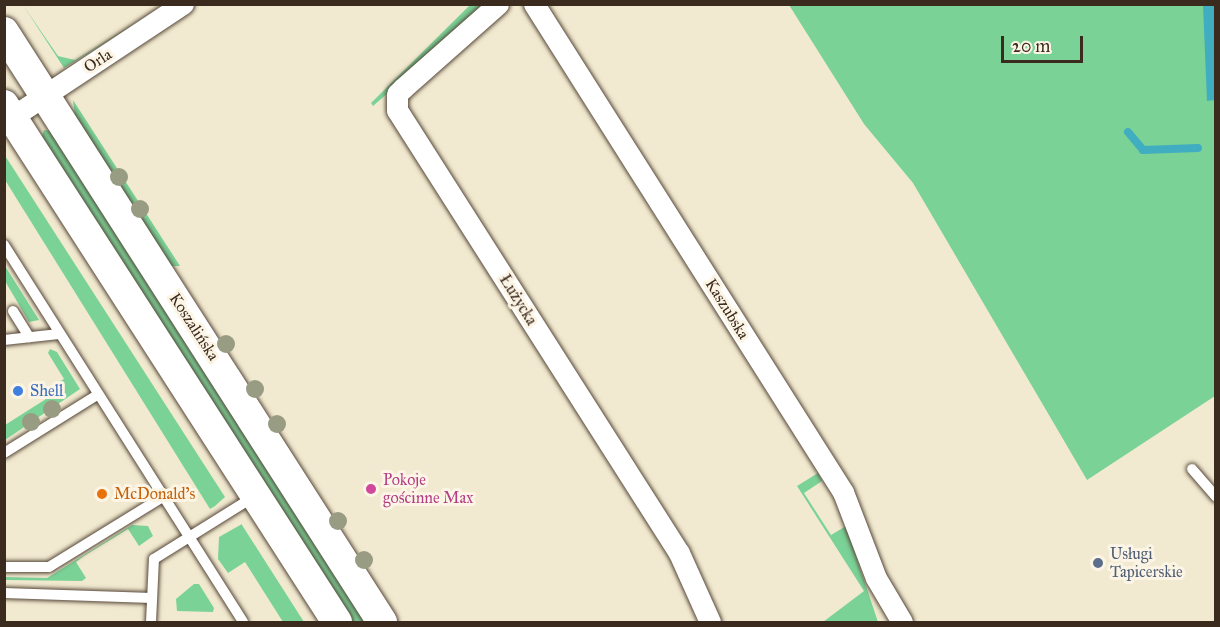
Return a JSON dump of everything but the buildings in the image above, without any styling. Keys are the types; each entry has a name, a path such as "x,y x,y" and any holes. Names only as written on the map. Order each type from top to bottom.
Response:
{"main road":[{"name":"Koszalińska","path":"4,32 382,622"},
{"path":"8,111 337,622"}],"street":[{"name":"Orla","path":"8,111 45,96 183,4"},
{"name":"Łużycka","path":"498,4 397,94 397,110 679,553 710,622"},
{"name":"Kaszubska","path":"534,4 843,492 876,578 902,622"}],"lane":[{"path":"4,245 161,498 243,622"},
{"path":"13,311 29,337"},
{"path":"5,339 59,334"},
{"path":"4,453 98,395"},
{"path":"1192,470 1215,497"},
{"path":"151,622 154,559 257,495"},
{"path":"4,567 49,567 161,498"},
{"path":"4,557 17,568"},
{"path":"4,593 152,598"}],"green space":[{"path":"23,5 58,56 75,60 165,5 64,68"},
{"path":"470,5 489,5 373,106 371,103"},
{"path":"789,5 1215,5 1215,396 1087,480 913,183 864,124"},
{"path":"73,100 180,266 171,266 75,116"},
{"path":"44,130 52,131 366,622 352,622 41,138"},
{"path":"4,154 225,497 210,509 5,180"},
{"path":"5,266 39,320 29,322 5,281"},
{"path":"50,349 57,352 80,389 5,440 5,425 57,392 54,385 64,379 48,353"},
{"path":"818,473 822,481 804,493 831,535 846,526 878,622 823,622 864,591 797,486"},
{"path":"242,524 304,622 283,622 245,562 228,573 218,559 219,537"},
{"path":"132,525 148,526 153,536 139,546 128,529 84,556 76,562 86,578 82,581 5,580 5,577 47,578"},
{"path":"194,584 199,584 214,608 213,612 177,611 176,599"}],"water":[{"path":"1203,5 1215,5 1215,100 1207,101"}],"waterway":[{"path":"1128,132 1143,150 1198,148"}],"place":[{"name":"Shell","path":"18,391"},
{"name":"Pokoje gościnne Max","path":"371,489"},
{"name":"McDonald's","path":"102,494"},
{"name":"Usługi Tapicerskie","path":"1098,563"}]}
